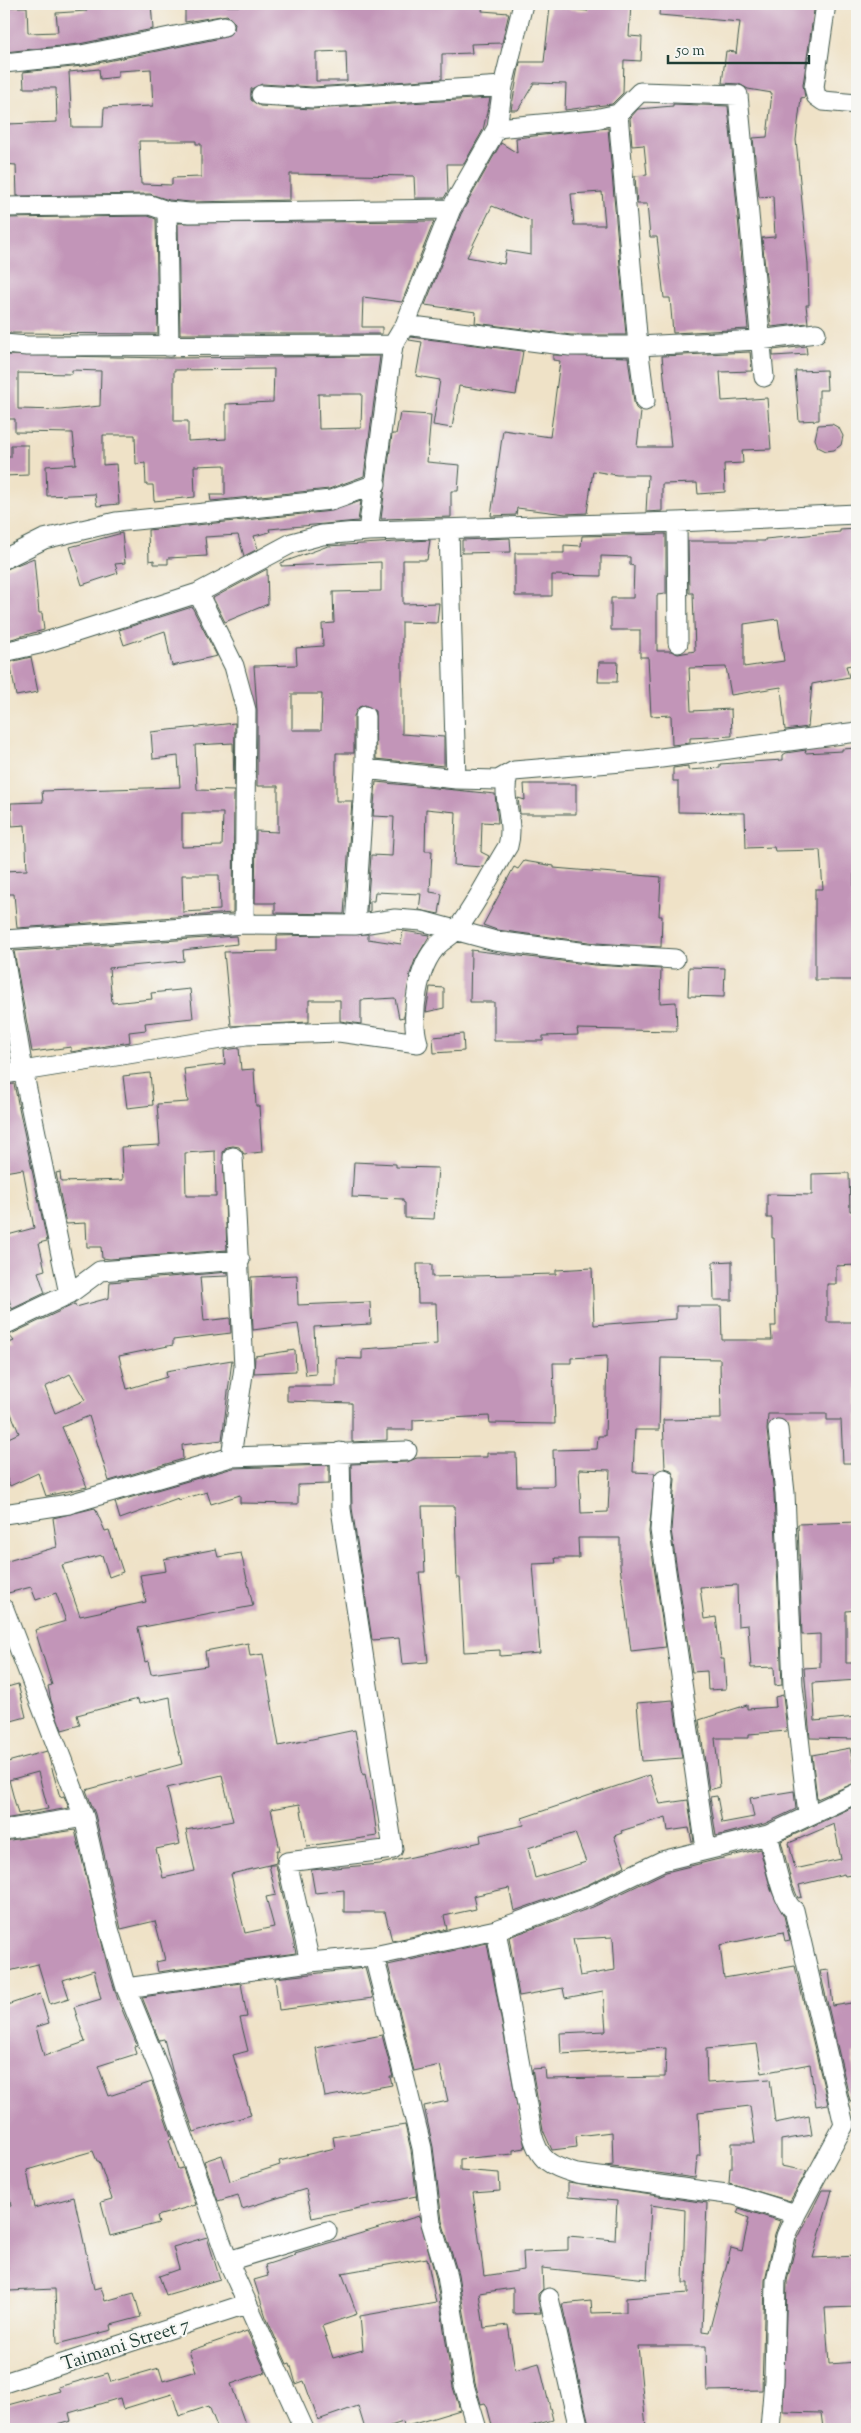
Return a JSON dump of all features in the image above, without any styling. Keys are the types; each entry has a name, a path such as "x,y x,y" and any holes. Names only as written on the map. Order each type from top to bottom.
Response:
{"street":[{"path":"368,531 376,484 393,346 405,325 450,209 497,128 503,86 523,4"},
{"path":"826,4 814,87 816,96 823,101 857,104"},
{"path":"4,63 81,55 224,26"},
{"path":"261,95 313,98 503,86"},
{"path":"497,128 595,119 618,114 640,92 738,95 759,340 764,377"},
{"path":"618,114 638,346 645,401"},
{"path":"4,207 150,205 167,211 190,213 450,209"},
{"path":"167,211 169,347"},
{"path":"405,325 570,346 638,346 759,340 816,333"},
{"path":"4,344 27,346 169,347 393,346"},
{"path":"4,559 44,539 116,522 331,500 376,484"},
{"path":"4,652 39,644 198,593 292,543 322,534 857,514"},
{"path":"676,522 678,643"},
{"path":"449,530 456,779"},
{"path":"198,593 234,666 246,710 244,924"},
{"path":"355,925 365,769 365,716"},
{"path":"365,769 456,779 498,780 514,772 646,760 857,732"},
{"path":"4,1074 246,1035 339,1032 418,1043 414,1031 416,997 422,974 437,946 457,929 508,846 512,832 504,787 508,775"},
{"path":"4,940 244,924 355,925 395,919 422,921 504,942 595,954 675,959"},
{"path":"4,956 23,1070 69,1294"},
{"path":"231,1457 244,1367 240,1260 233,1157"},
{"path":"4,1325 69,1294 100,1271 240,1260"},
{"path":"778,1429 785,1492 793,1686 808,1815"},
{"path":"4,1514 24,1513 78,1502 231,1457 407,1451"},
{"path":"310,1962 287,1862 393,1849 341,1510 340,1452"},
{"path":"664,1479 660,1530 706,1849"},
{"path":"4,1609 84,1817 126,1988 161,2074 228,2260 246,2304 304,2429"},
{"path":"126,1988 310,1962 374,1956 496,1930 589,1896 662,1861 768,1835 857,1793"},
{"path":"4,1830 84,1817"},
{"path":"768,1835 783,1889 790,1907 794,1910 851,2123 796,2214 786,2236 776,2280 774,2380 770,2429"},
{"path":"496,1930 532,2133 536,2150 544,2160 558,2169 577,2174 734,2195 796,2214"},
{"path":"374,1956 422,2148 431,2223 447,2276 464,2385 477,2429"},
{"path":"228,2260 327,2232"},
{"path":"549,2298 579,2429"},
{"name":"Taimani Street 7","path":"4,2382 246,2304"}],"building":[{"path":"151,4 153,29 79,44 5,52 4,7 27,7 28,33 58,32 56,13 87,11 86,6"},
{"path":"190,4 282,6 282,4 483,4 482,11 509,13 502,43 471,44 472,53 442,54 442,79 313,87 262,84 251,89 251,100 260,106 312,109 490,98 483,130 464,164 447,164 448,191 444,198 415,198 414,176 290,174 290,200 190,202 169,200 150,194 17,196 16,165 4,164 4,134 7,134 8,124 57,122 56,88 24,88 23,72 83,66 226,37 234,30 235,23 227,15 185,22 185,9 190,9","holes":["346,51 347,81 316,81 316,52","99,69 100,79 118,77 118,71 151,69 153,106 104,108 103,127 72,127 69,72","139,141 196,141 196,144 201,144 201,177 172,178 172,185 141,184"]},
{"path":"588,4 631,4 629,36 642,37 641,61 624,60 623,93 612,104 565,110 566,84 534,83 518,110 511,110 520,62 544,62 550,7 588,11"},
{"path":"660,4 815,4 803,85 805,97 801,98 796,140 808,264 809,305 806,305 808,323 771,327 762,238 775,237 773,196 759,197 753,138 767,137 772,93 748,89 739,84 722,83 726,51 736,52 736,54 740,22 659,15"},
{"path":"673,104 728,106 748,329 673,333 670,298 664,298 657,237 650,237 647,204 637,204 635,176 647,175 644,145 632,146 630,118 638,109 673,106"},
{"path":"608,128 626,335 571,335 475,323 476,312 425,305 461,214 501,143 517,153 516,138","holes":["602,192 605,225 574,225 571,194","492,206 531,221 531,255 506,251 504,264 467,257"]},
{"path":"148,216 156,219 158,334 4,333 4,218"},
{"path":"434,221 402,302 363,297 362,327 382,327 382,334 180,334 178,223"},
{"path":"411,337 523,351 516,395 459,386 452,428 433,425 440,380 416,376 422,342 409,340"},
{"path":"806,346 807,354 773,356 773,350"},
{"path":"750,352 752,371 720,372 722,401 767,398 771,449 742,450 743,463 724,464 725,492 698,494 697,483 662,484 662,511 646,512 648,475 617,475 593,471 587,513 566,514 517,508 516,515 491,516 503,430 550,437 560,361 553,360 553,355 628,357 634,402 636,408 641,412 637,447 671,447 662,356"},
{"path":"4,355 169,358 380,356 364,476 329,489 211,501 210,495 225,495 225,465 194,466 195,497 154,501 153,485 146,485 145,463 136,464 135,435 103,435 103,465 116,464 119,504 97,506 95,494 47,496 46,466 76,464 73,433 15,432 15,419 4,419","holes":["274,369 273,402 226,404 226,439 188,441 188,421 174,421 174,370","72,370 101,371 100,406 60,410 18,409 18,373 72,374","318,394 362,394 361,428 319,429"]},
{"path":"826,370 827,390 819,390 819,420 799,421 795,371"},
{"path":"400,413 431,415 427,462 460,465 458,491 451,491 451,517 381,519 392,434 396,434"},
{"path":"832,424 839,428 843,436 841,445 834,450 826,451 818,447 815,439 818,425"},
{"path":"11,445 28,445 28,475 4,476 4,457 11,457"},
{"path":"361,501 358,521 269,529 270,532 254,536 258,549 244,556 238,535 205,537 207,556 168,558 168,564 154,564 154,560 149,561 148,530 332,511"},
{"path":"857,529 857,574 854,574 857,590 857,664 846,666 849,677 812,684 808,727 785,730 781,687 731,695 726,667 689,668 691,711 731,709 732,736 690,738 690,743 672,745 671,715 651,716 648,657 640,657 640,630 611,630 611,598 633,598 634,566 630,565 630,557 601,556 601,576 552,575 552,596 515,596 515,553 564,553 564,545 581,546 582,536 666,534 666,594 657,595 657,651 671,651 678,654 695,651 693,593 689,593 688,541 765,541 765,539 840,532 840,530","holes":["778,619 784,661 744,667 744,624"]},
{"path":"122,533 125,563 115,564 118,573 82,585 70,547"},
{"path":"510,538 511,552 462,553 462,540"},
{"path":"430,540 427,560 403,560 403,604 439,603 437,623 402,622 402,734 444,737 444,766 376,759 375,711 365,705 359,707 354,716 354,753 336,753 336,801 352,801 344,914 275,913 275,903 255,903 256,831 278,832 278,786 257,786 257,710 254,666 297,665 296,648 323,646 322,624 334,623 333,592 381,591 381,562 281,566 281,563 328,546","holes":["292,694 322,694 321,730 292,730"]},
{"path":"34,558 39,613 42,613 44,630 4,641 4,570"},
{"path":"267,569 268,604 225,622 213,598"},
{"path":"192,607 217,656 172,666 165,631 124,645 119,630"},
{"path":"31,657 38,692 16,696 10,662"},
{"path":"599,662 618,662 617,682 598,682"},
{"path":"235,723 234,786 233,743 195,745 197,790 234,791 233,913 17,928 14,894 4,894 4,871 27,870 25,825 12,826 11,803 43,802 42,791 180,787 178,756 153,759 151,732","holes":["182,813 223,813 222,846 182,847","182,875 219,875 220,910 183,912"]},
{"path":"857,748 857,874 854,874 854,904 857,904 857,980 815,980 815,889 823,889 820,850 775,851 774,847 746,848 745,813 678,812 678,781 673,781 673,768 688,766 688,770 720,768 720,764 783,760 783,755 786,753 806,750 805,753 842,751 842,749"},
{"path":"376,782 495,794 498,823 482,822 481,852 489,856 483,867 454,865 456,812 426,809 425,851 432,851 430,892 442,894 439,914 419,910 421,894 375,892 374,901 370,901 370,911 367,912 371,855 392,856 394,817 373,816"},
{"path":"524,784 576,784 576,814 520,814 518,798 525,800"},
{"path":"524,861 554,866 554,868 661,877 659,916 662,916 661,947 596,943 497,930 483,925 514,867 518,869"},
{"path":"403,931 430,935 415,960 410,974 404,1017 399,1018 395,998 361,1000 361,1024 340,1021 340,1000 309,1000 309,1022 231,1026 224,952 277,951 277,936 368,934 368,939 401,944"},
{"path":"236,936 237,944 183,950 184,961 109,968 112,1003 152,999 151,993 190,989 193,1018 145,1023 146,1030 129,1032 130,1042 71,1052 71,1047 32,1052 14,951"},
{"path":"471,950 594,965 661,969 660,1003 676,1002 677,1031 577,1029 578,1035 543,1036 543,1041 494,1041 494,1002 470,1002"},
{"path":"689,967 725,968 724,997 688,996"},
{"path":"430,987 444,988 444,1008 426,1012"},
{"path":"4,1026 10,1062 4,1063"},
{"path":"463,1034 464,1051 434,1053 433,1037"},
{"path":"239,1048 241,1070 254,1069 256,1106 259,1106 262,1152 244,1154 239,1147 233,1146 227,1147 223,1152 227,1250 110,1259 102,1258 101,1247 87,1247 86,1223 66,1224 56,1173 60,1172 61,1182 123,1180 121,1147 160,1145 157,1104 188,1102 184,1069 225,1064 224,1050","holes":["215,1151 216,1196 186,1196 185,1153"]},
{"path":"150,1073 153,1105 127,1108 123,1076"},
{"path":"14,1084 47,1241 39,1243 45,1270 38,1272 45,1293 12,1309 4,1284 4,1236 34,1228 23,1169 4,1172 4,1085"},
{"path":"354,1162 396,1164 396,1167 438,1168 434,1219 405,1218 405,1203 403,1199 352,1197"},
{"path":"849,1173 850,1211 857,1211 857,1265 836,1266 836,1284 827,1284 827,1322 857,1322 857,1463 843,1463 841,1420 827,1420 827,1414 768,1414 767,1430 774,1494 782,1685 775,1686 774,1667 751,1668 748,1625 738,1626 737,1585 700,1587 704,1619 716,1617 721,1659 724,1659 726,1689 708,1690 707,1671 692,1672 671,1530 675,1479 671,1470 665,1468 663,1420 721,1419 720,1359 661,1358 659,1430 635,1430 633,1472 655,1473 649,1532 666,1647 631,1651 620,1566 620,1538 578,1538 579,1558 555,1558 556,1563 533,1564 540,1653 500,1656 500,1650 464,1652 460,1578 457,1578 455,1506 422,1506 425,1572 419,1572 428,1662 402,1664 399,1638 372,1640 352,1508 351,1464 407,1462 417,1458 487,1457 487,1453 516,1453 517,1486 554,1486 553,1450 597,1449 598,1436 605,1436 607,1356 571,1358 571,1363 553,1363 555,1424 490,1423 489,1416 413,1420 413,1430 387,1430 387,1440 352,1442 352,1403 287,1401 287,1386 336,1386 336,1358 362,1359 362,1349 437,1344 436,1303 418,1303 417,1264 432,1264 432,1277 556,1274 556,1270 592,1268 594,1325 676,1319 676,1306 721,1306 722,1340 772,1340 771,1326 776,1326 774,1238 772,1238 772,1218 767,1218 767,1194 812,1195 812,1174","holes":["579,1469 610,1470 608,1512 581,1513"]},
{"path":"732,1261 732,1300 714,1300 713,1262"},
{"path":"228,1272 228,1276 200,1277 204,1321 230,1318 231,1333 173,1340 173,1345 119,1356 127,1389 167,1377 166,1371 232,1360 222,1440 182,1445 183,1459 109,1481 89,1416 62,1427 87,1487 46,1496 38,1473 10,1486 4,1472 4,1440 19,1433 4,1396 4,1345 14,1341 9,1335 75,1304 76,1307 109,1298 110,1282","holes":["70,1374 85,1400 55,1413 45,1387"]},
{"path":"297,1275 298,1305 370,1302 371,1324 314,1327 316,1374 306,1375 298,1324 253,1330 251,1277"},
{"path":"295,1350 296,1371 254,1373 255,1356"},
{"path":"329,1465 329,1484 298,1485 298,1504 240,1503 240,1495 211,1504 207,1492 179,1500 178,1498 120,1519 115,1502 233,1468"},
{"path":"95,1508 105,1531 109,1530 123,1572 109,1577 102,1555 62,1565 80,1616 146,1602 140,1575 166,1571 164,1559 216,1549 218,1557 241,1553 253,1606 138,1628 145,1662 148,1661 151,1674 207,1666 205,1651 248,1643 250,1656 263,1654 279,1746 355,1730 363,1775 365,1774 370,1800 372,1799 377,1836 307,1846 300,1804 271,1809 280,1850 277,1850 276,1863 269,1865 276,1865 296,1953 158,1972 156,1962 165,1960 155,1921 121,1929 95,1814 86,1790 182,1764 174,1730 170,1697 139,1704 138,1699 77,1715 80,1725 62,1730 51,1701 48,1686 52,1685 35,1630 66,1621 56,1593 36,1600 31,1587 8,1593 4,1585 4,1562 57,1547 53,1518","holes":["222,1775 233,1821 186,1830 195,1871 163,1878 156,1849 180,1844 167,1788","269,1865 276,1895 266,1897 274,1927 245,1933 231,1874"]},
{"path":"857,1522 857,1552 855,1552 857,1610 846,1611 846,1663 857,1663 857,1680 813,1683 815,1721 857,1717 857,1739 810,1738 804,1668 820,1667 820,1634 802,1635 798,1524"},
{"path":"18,1684 26,1717 4,1723 4,1688"},
{"path":"783,1695 787,1731 749,1734 749,1738 715,1738 720,1787 709,1790 699,1720 747,1705 747,1709 776,1707 775,1697"},
{"path":"673,1700 682,1758 642,1761 637,1703"},
{"path":"850,1748 857,1782 817,1799 812,1755"},
{"path":"47,1751 60,1797 64,1796 69,1808 4,1819 4,1763","holes":["38,1772 48,1809 18,1814 9,1780"]},
{"path":"650,1775 660,1804 688,1800 694,1842 692,1842 689,1828 668,1831 666,1817 621,1831 622,1833 614,1836 625,1866 585,1886 514,1911 509,1888 473,1896 476,1909 444,1916 447,1929 392,1941 385,1912 344,1912 344,1890 315,1893 311,1870 380,1864 481,1842 480,1835 524,1825 522,1818","holes":["575,1833 586,1862 535,1878 528,1848"]},
{"path":"794,1791 796,1809 764,1824 716,1836 710,1797 717,1796 722,1823 754,1817 750,1798"},
{"path":"857,1805 857,1874 845,1876 844,1874 799,1885 802,1897 798,1898 792,1884 781,1841","holes":["834,1824 841,1859 795,1869 789,1843"]},
{"path":"75,1830 108,1968 118,2000 137,2045 134,2046 136,2054 98,2066 109,2096 152,2082 172,2139 169,2140 178,2169 183,2168 196,2205 157,2216 159,2223 110,2236 101,2202 112,2199 99,2161 97,2161 93,2151 27,2170 34,2208 74,2197 94,2289 101,2287 105,2301 134,2293 141,2317 111,2325 112,2330 57,2344 55,2289 9,2291 4,2207 11,2206 4,2166 4,2006 40,1994 49,2023 36,2027 44,2056 85,2042 74,2007 101,1999 94,1970 63,1980 69,1998 50,2004 38,1964 9,1971 4,1954 4,1841"},
{"path":"760,1849 771,1890 784,1916 790,1940 785,1941 783,1932 720,1945 724,1978 795,1966 828,2104 816,2106 810,2064 762,2073 757,2044 706,2049 707,2083 770,2079 775,2123 809,2116 812,2135 781,2140 781,2166 807,2171 790,2201 729,2183 730,2168 732,2168 732,2143 755,2143 750,2106 698,2112 700,2156 697,2156 695,2178 605,2166 613,2165 612,2132 576,2136 577,2147 552,2150 543,2130 532,2069 545,2068 546,2079 665,2077 666,2048 561,2054 560,2033 606,2031 603,1991 565,1998 563,1988 519,1996 509,1937 593,1907 666,1872","holes":["613,1937 615,1970 580,1976 573,1939"]},
{"path":"487,1943 525,2148 513,2150 513,2154 460,2159 460,2170 499,2173 500,2191 473,2193 484,2276 524,2270 523,2252 568,2250 568,2236 615,2240 617,2201 568,2197 568,2183 707,2203 702,2331 709,2332 731,2248 742,2251 749,2218 737,2213 739,2208 780,2221 775,2234 765,2280 762,2390 707,2391 706,2346 638,2346 646,2427 590,2429 562,2304 591,2301 592,2313 626,2312 626,2298 688,2293 688,2283 683,2283 685,2210 651,2205 647,2279 542,2268 543,2289 538,2294 541,2313 513,2314 513,2288 479,2293 484,2328 508,2325 515,2370 539,2363 553,2420 519,2429 493,2429 487,2406 485,2403 481,2404 475,2383 458,2274 442,2221 433,2147 424,2106 448,2101 440,2065 414,2071 388,1965"},
{"path":"365,1968 373,1998 279,2010 275,1978"},
{"path":"829,1970 833,2006 857,2002 857,2053 852,2054 857,2100 850,2101 820,1971"},
{"path":"241,1983 247,2017 240,2018 248,2051 233,2055 251,2115 194,2132 172,2070 164,2039 159,2040 142,1997"},
{"path":"382,2035 393,2077 390,2077 392,2085 325,2097 316,2048"},
{"path":"405,2125 411,2150 417,2200 416,2196 312,2218 306,2189 242,2209 238,2195 218,2201 204,2161 222,2155 230,2181 280,2165 279,2161 335,2148 333,2137"},
{"path":"822,2190 832,2190 813,2258 857,2256 857,2307 825,2308 829,2364 857,2362 857,2404 853,2405 856,2429 823,2428 821,2413 783,2412 787,2281 797,2240"},
{"path":"419,2216 436,2278 453,2387 460,2410 404,2427 403,2422 381,2429 365,2429 358,2406 318,2420 304,2381 296,2384 290,2363 287,2364 266,2317 254,2280 268,2276 265,2265 296,2255 295,2253","holes":["427,2258 436,2303 360,2316 363,2350 333,2358 322,2326 357,2314 342,2273"]},
{"path":"207,2237 220,2279 166,2295 159,2276 179,2269 173,2247"},
{"path":"247,2331 266,2372 231,2384 247,2429 218,2429 209,2406 179,2416 172,2394 123,2409 120,2398 69,2413 71,2421 43,2429 4,2429 4,2406 60,2391 58,2387 108,2373 111,2382 159,2368 163,2381 196,2371 189,2351"}]}
